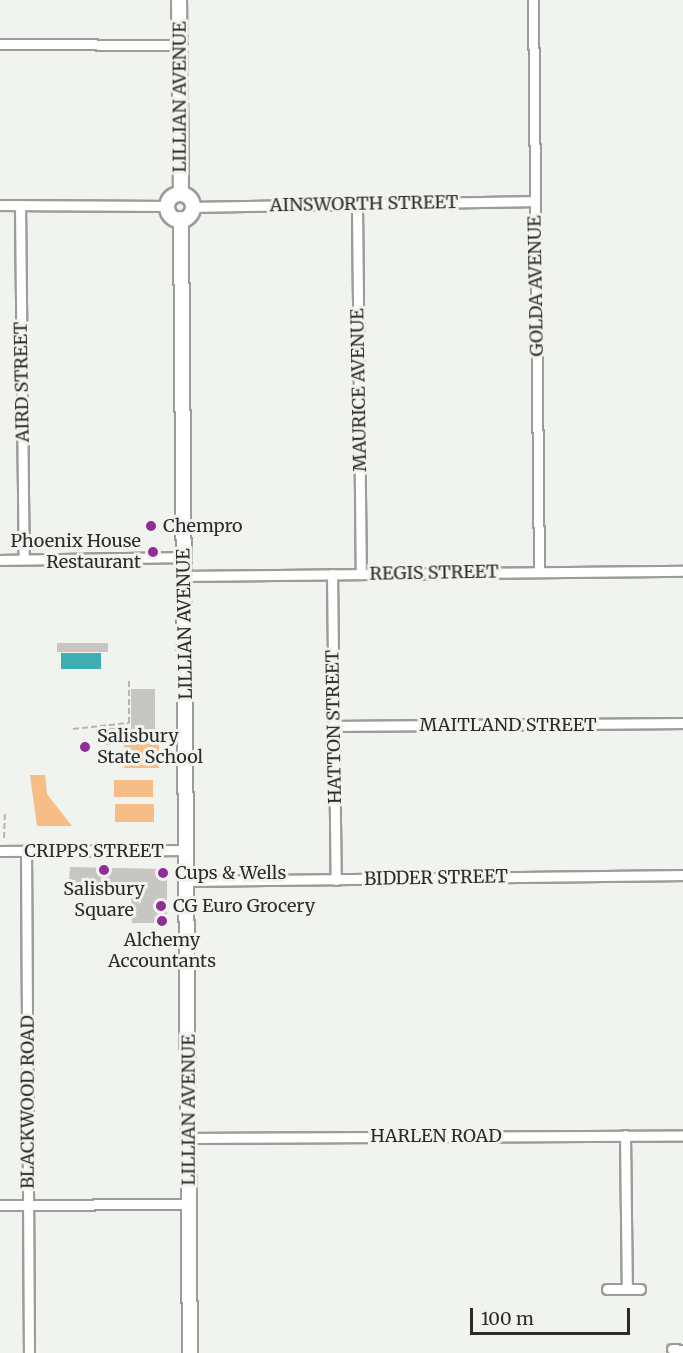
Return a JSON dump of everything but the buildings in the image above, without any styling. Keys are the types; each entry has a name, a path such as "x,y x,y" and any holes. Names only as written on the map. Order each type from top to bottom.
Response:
{"street":[{"name":"LILLIAN AVENUE","path":"179,0 181,194"},
{"name":"GOLDA AVENUE","path":"533,0 539,572"},
{"path":"0,44 179,45"},
{"path":"181,194 193,207 188,217 181,219 173,217 167,206 173,196 181,194"},
{"name":"AINSWORTH STREET","path":"193,207 357,206 535,201"},
{"path":"0,205 167,206"},
{"name":"AIRD STREET","path":"20,205 24,559"},
{"name":"MAURICE AVENUE","path":"357,206 361,574"},
{"name":"LILLIAN AVENUE","path":"181,219 188,850 190,1353"},
{"path":"0,560 184,557"},
{"name":"REGIS STREET","path":"184,576 683,571"},
{"name":"HATTON STREET","path":"332,574 336,879"},
{"name":"MAITLAND STREET","path":"334,726 683,723"},
{"name":"CRIPPS STREET","path":"0,851 188,850"},
{"name":"BLACKWOOD ROAD","path":"26,851 29,1353"},
{"name":"BIDDER STREET","path":"188,881 683,875"},
{"path":"625,1135 627,1289"},
{"name":"HARLEN ROAD","path":"189,1138 683,1135"},
{"path":"0,1205 190,1204"},
{"path":"606,1289 640,1289"},
{"path":"672,1349 683,1350"}],"path":[{"path":"73,729 129,723 129,680"},
{"path":"4,811 4,838"}],"shaded area":[{"path":"124,741 159,741 159,768 124,768"},
{"path":"30,775 45,775 47,794 72,826 37,826"},
{"path":"114,780 153,780 153,797 114,797"},
{"path":"115,804 154,804 154,822 115,822"}],"water":[{"path":"61,653 101,653 101,669 61,669"}],"place":[{"name":"Chempro","path":"151,526"},
{"name":"Phoenix House Restaurant","path":"153,552"},
{"name":"Salisbury State School","path":"85,747"},
{"name":"Salisbury Square","path":"104,870"},
{"name":"Cups & Wells","path":"163,873"},
{"name":"CG Euro Grocery","path":"161,906"},
{"name":"Alchemy Accountants","path":"162,921"}]}
